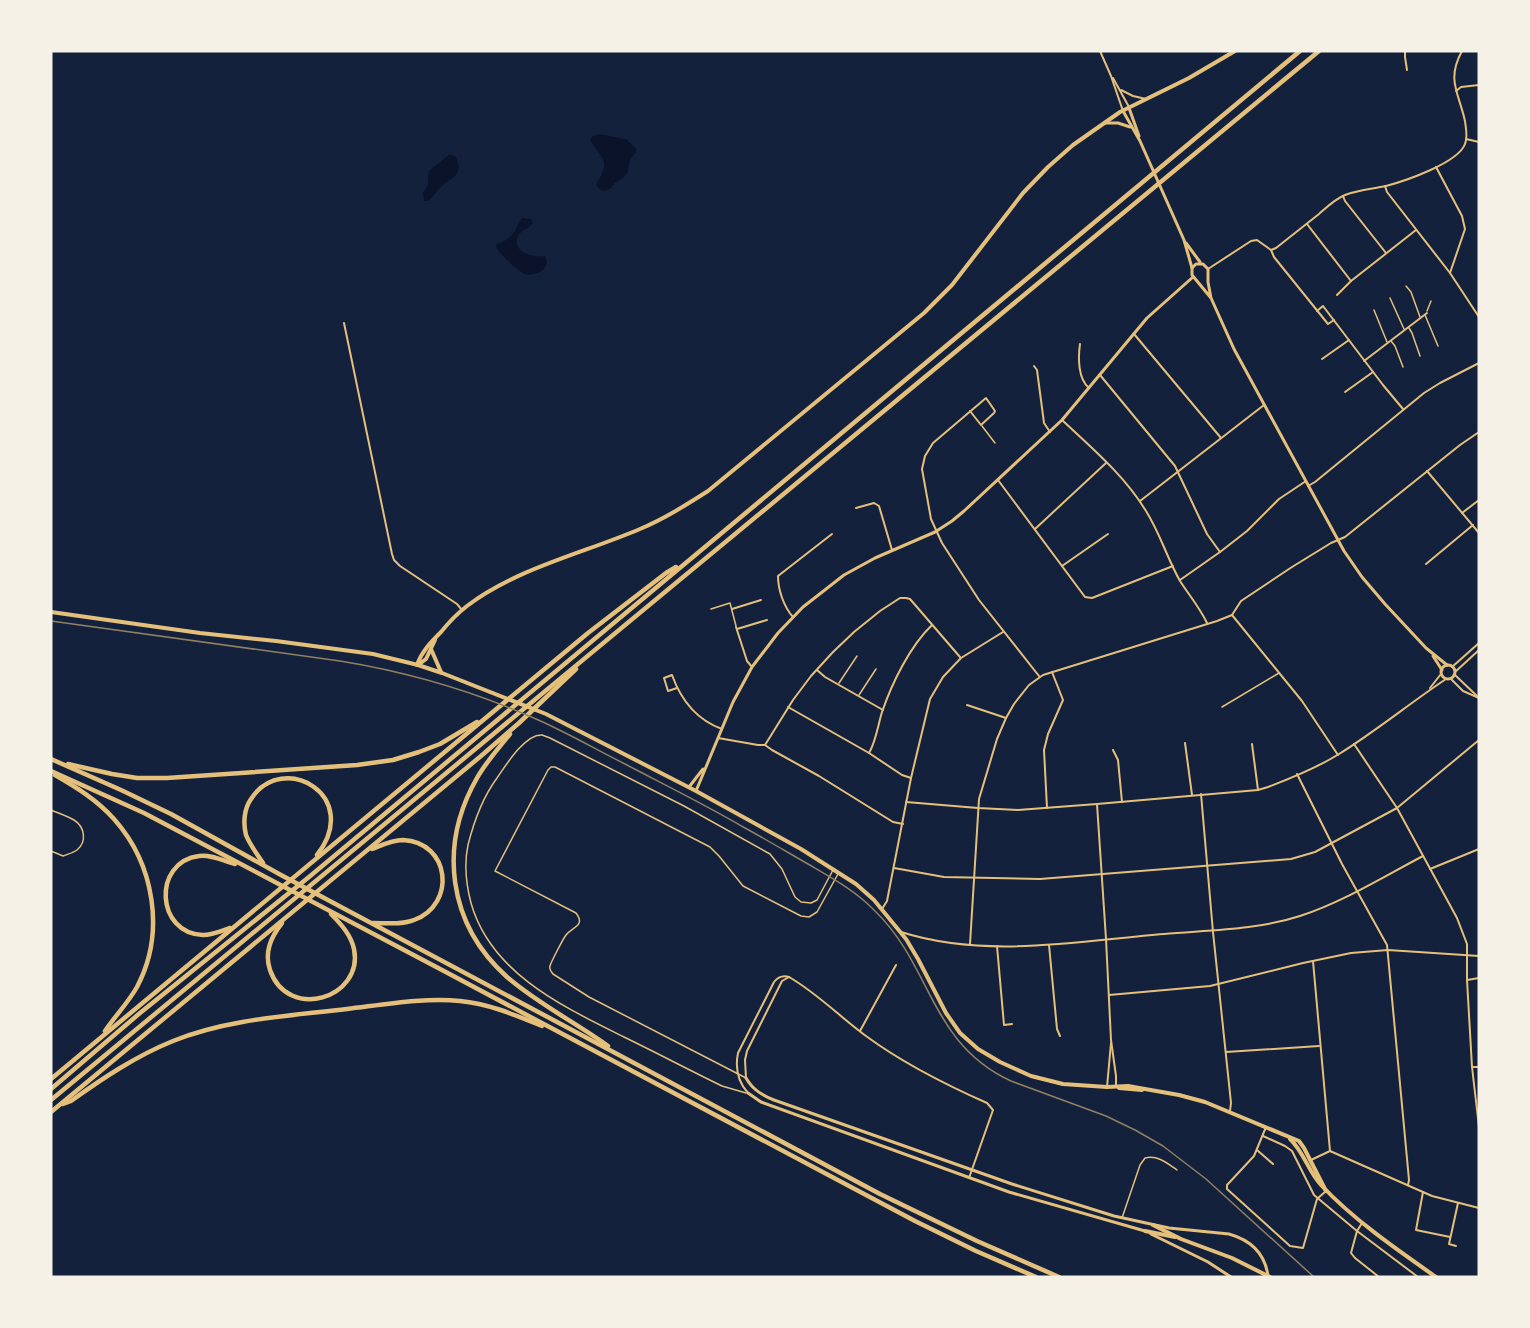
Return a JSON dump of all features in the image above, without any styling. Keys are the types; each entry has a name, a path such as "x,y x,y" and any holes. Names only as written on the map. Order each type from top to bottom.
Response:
{"highway":[{"path":"51,1089 158,998 309,877 1300,51"},
{"path":"51,1100 1319,51"},
{"path":"51,1079 513,695 631,599 686,561"},
{"path":"51,1112 521,721 589,656"},
{"path":"58,762 137,778 243,774 357,765 393,760 419,752 440,744 488,716"},
{"path":"521,721 482,771 467,798 460,817 454,845 453,865 459,904 473,936 498,969 527,993 621,1056"},
{"path":"51,759 171,814 371,923 916,1212 1059,1277"},
{"path":"51,772 144,813 889,1208 976,1251 1036,1277"},
{"path":"51,772 87,795 112,817 140,858 149,883 153,929 146,965 129,1000 100,1038"},
{"path":"264,865 247,837 246,812 249,802 260,789 268,783 284,778 301,780 315,788 323,796 330,811 332,822 328,838 310,864"},
{"path":"367,851 399,840 420,844 435,856 443,880 442,890 436,904 423,917 409,922 371,923"},
{"path":"233,928 208,935 186,931 177,925 170,914 165,890 170,876 181,863 190,858 204,855 244,866"},
{"path":"290,914 275,932 270,943 267,956 269,969 275,981 287,993 307,1000 330,995 344,984 354,962 351,940 342,925 329,911"},
{"path":"58,1106 71,1101 125,1065 162,1045 208,1029 254,1021 395,1004 457,1000 492,1006 566,1036"}],"main road":[{"path":"418,665 422,654 462,610 493,589 517,577 639,530 669,516 708,491 924,313 952,285 1023,194 1065,152 1102,123 1235,51"},
{"path":"51,612 190,632 373,654 442,673 560,721 689,787 801,849 865,891 901,932 946,1013 960,1033 978,1049 1006,1065 1039,1078 1063,1084 1154,1090 1200,1100 1288,1137 1300,1143 1326,1191 1362,1222 1436,1277"},
{"path":"418,665 426,660 439,634"},
{"path":"431,649 442,673"},
{"path":"1153,1226 1232,1258 1270,1277"},
{"path":"1145,1230 1181,1239"}],"street":[{"path":"1100,51 1123,111 1140,141"},
{"path":"1406,51 1407,70"},
{"path":"1271,250 1343,196 1402,181 1455,157 1464,146 1467,132 1454,84 1454,75 1462,51"},
{"path":"1111,76 1129,108 1140,141 1184,240 1192,268 1191,272 1211,298 1234,349 1338,540 1366,584 1430,652 1450,666 1479,698"},
{"path":"1456,91 1461,87 1479,85"},
{"path":"1120,90 1146,99"},
{"path":"1102,123 1118,123 1131,128"},
{"path":"1466,139 1479,142"},
{"path":"1436,167 1462,216 1465,229 1450,273"},
{"path":"1385,186 1387,192 1450,273 1479,317"},
{"path":"1343,196 1386,253"},
{"path":"1306,224 1351,281"},
{"path":"1337,295 1351,281 1416,230"},
{"path":"1184,240 1208,269 1211,298"},
{"path":"1208,269 1251,241 1257,240 1271,250 1274,257 1328,324 1334,320"},
{"path":"1192,268 1202,263"},
{"path":"696,791 733,702 752,667 775,636 793,617 844,575 892,550 935,532 952,521 1062,420 1155,311 1195,278 1203,279 1207,275"},
{"path":"1317,311 1323,306 1403,409"},
{"path":"1364,361 1426,314"},
{"path":"344,323 394,560 457,604 462,610"},
{"path":"1134,334 1221,438"},
{"path":"1322,359 1349,340"},
{"path":"1080,344 1078,356 1082,380 1089,388"},
{"path":"1308,486 1315,483 1424,393 1479,363"},
{"path":"1034,366 1044,423 1050,432"},
{"path":"1345,392 1373,372"},
{"path":"1100,375 1175,466 1207,534 1220,552"},
{"path":"970,411 981,425 995,411 986,398 970,411 933,443 925,456 922,469 931,519 935,532 962,574 1003,632 1039,676"},
{"path":"1140,501 1264,405"},
{"path":"1062,420 1122,479 1140,501 1161,537 1180,580 1207,624"},
{"path":"970,944 979,799 1006,718 1024,691 1039,676 1232,615 1241,601 1292,567 1345,537 1479,432"},
{"path":"1035,529 1106,463"},
{"path":"1427,471 1479,533"},
{"path":"998,480 1085,597 1092,598 1173,566"},
{"path":"1180,580 1247,531 1279,499 1306,481"},
{"path":"1462,513 1479,500"},
{"path":"855,508 874,503 879,506 892,550"},
{"path":"1426,564 1473,525"},
{"path":"793,617 785,608 778,576 832,534"},
{"path":"1062,566 1108,534"},
{"path":"765,745 788,707 817,670 854,632 900,598 910,599 961,658"},
{"path":"732,609 761,600"},
{"path":"1232,615 1308,709 1338,755"},
{"path":"752,667 747,661 737,628 767,620"},
{"path":"869,753 894,683 907,658 932,626"},
{"path":"882,909 887,901 911,778 930,699 943,677 961,658 1003,632"},
{"path":"906,802 1018,810 1258,790 1277,784 1338,755 1415,702 1442,672 1479,643"},
{"path":"1428,690 1448,679 1479,650"},
{"path":"1430,652 1448,679 1463,691 1479,698"},
{"path":"817,670 883,710"},
{"path":"1047,808 1044,750 1048,734 1063,700 1052,672"},
{"path":"677,688 668,691 664,678 672,675 686,703 713,725 722,729"},
{"path":"967,705 1006,718"},
{"path":"788,707 869,753 902,775 911,778"},
{"path":"718,738 765,745 893,822 903,824"},
{"path":"894,868 929,875 1040,879 1291,859 1315,852 1397,808 1479,740"},
{"path":"1185,743 1192,795"},
{"path":"1252,744 1258,790"},
{"path":"1354,744 1397,808 1457,918 1467,944 1472,1067 1479,1126"},
{"path":"1113,750 1118,760 1122,802"},
{"path":"689,787 705,767"},
{"path":"1297,774 1331,844 1388,950 1408,1185"},
{"path":"1201,794 1231,1103 1230,1112"},
{"path":"1097,804 1111,1040 1116,1087"},
{"path":"1430,869 1479,849"},
{"path":"901,932 935,941 997,946 1049,945 1258,926 1280,922 1332,904 1423,856"},
{"path":"1049,945 1057,1029 1060,1036"},
{"path":"997,946 1004,1025 1012,1024"},
{"path":"1109,995 1219,985 1351,953 1388,950 1479,956"},
{"path":"1313,961 1330,1151"},
{"path":"860,1031 896,965"},
{"path":"969,1178 993,1110 990,1105 910,1065 860,1031 789,977 782,976 774,982 738,1053 736,1066 742,1085 748,1093 761,1102 885,1146 969,1178 1009,1192 1145,1230 1208,1262 1230,1277"},
{"path":"789,977 782,981 747,1051 746,1078 761,1094 1056,1199 1153,1226 1238,1236 1256,1248 1262,1256 1270,1277"},
{"path":"1467,980 1479,978"},
{"path":"1107,1087 1111,1040"},
{"path":"1226,1052 1320,1046"},
{"path":"1472,1067 1479,1067"},
{"path":"1266,1127 1254,1156 1227,1185 1227,1189 1290,1246 1303,1248 1318,1198 1326,1191"},
{"path":"1263,1136 1292,1151 1314,1195 1418,1277"},
{"path":"1257,1150 1273,1164"},
{"path":"1309,1161 1330,1151 1422,1192 1479,1208"},
{"path":"1422,1192 1416,1230 1450,1237"},
{"path":"1456,1246 1449,1244 1458,1203"},
{"path":"1362,1222 1351,1253 1379,1277"}],"lane":[{"path":"1406,286 1411,292 1420,318"},
{"path":"1390,298 1404,330"},
{"path":"1431,301 1426,314 1438,346"},
{"path":"1374,310 1389,342 1395,346 1403,367"},
{"path":"1408,327 1420,356"},
{"path":"981,425 996,443"},
{"path":"711,609 730,603 737,628"},
{"path":"838,684 857,656"},
{"path":"858,696 876,669"},
{"path":"1222,706 1280,673"},
{"path":"748,1093 722,1086 580,1015 535,987 501,958 478,923 468,894 465,864 478,814 494,781 517,751 528,739 542,735 673,800 764,850 782,869 795,897 801,902 811,903 817,900 834,869"},
{"path":"746,1078 589,997 553,974 550,965 566,935 578,926 579,916 495,871 548,770 555,767 710,847 742,886 801,916 809,916 817,912 839,873"},
{"path":"51,810 75,820 80,825 84,838 82,845 72,853 63,856 51,850"},
{"path":"1122,1218 1140,1165 1145,1158 1152,1156 1158,1158 1177,1170"}],"water":[{"path":"599,134 626,139 637,150 630,160 628,172 610,189 603,191 596,184 604,169 603,160 590,139"},
{"path":"450,154 456,157 458,172 428,201 424,201 423,193 428,185 430,170"},
{"path":"522,218 531,219 533,223 519,234 518,246 525,253 545,256 547,260 542,271 530,275 518,270 496,247 497,244 511,236"}],"railway":[{"path":"51,621 340,661 390,671 488,700 569,735 715,811 852,891 868,904 894,933 947,1025 964,1047 984,1065 1011,1081 1106,1116 1163,1146 1206,1179 1314,1277"}]}
